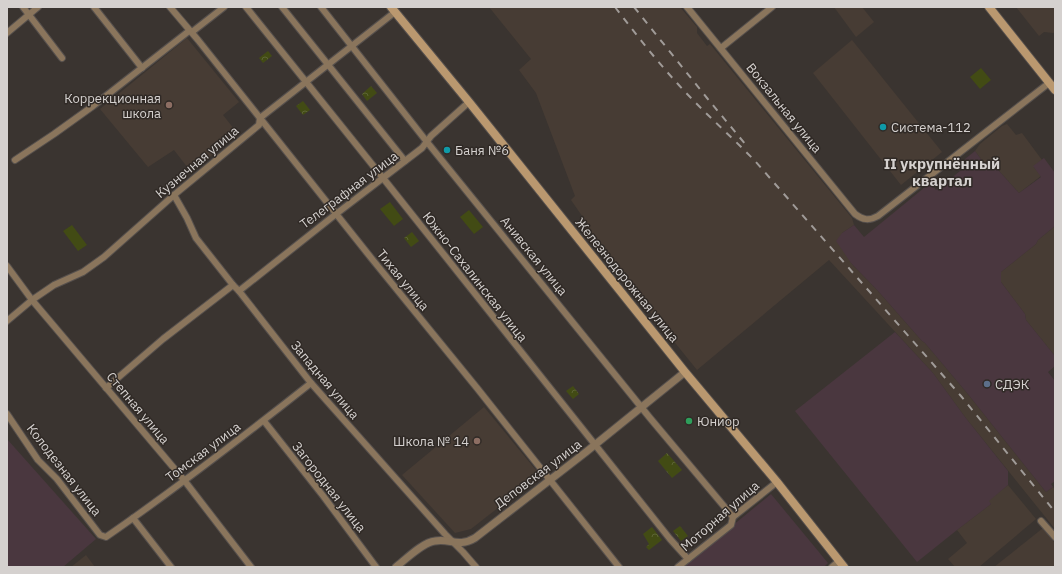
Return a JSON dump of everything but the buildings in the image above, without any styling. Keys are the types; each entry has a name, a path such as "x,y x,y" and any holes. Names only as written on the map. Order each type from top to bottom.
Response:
{"main road":[{"path":"988,7 1055,90"},
{"name":"Железнодорожная улица","path":"393,10 842,564"}],"street":[{"path":"23,7 62,58"},
{"path":"7,32 38,7"},
{"path":"94,7 142,68"},
{"name":"Тихая улица","path":"170,7 619,567"},
{"path":"15,160 93,106 224,7"},
{"name":"Южно-Сахалинская улица","path":"246,7 384,178 670,539 688,559"},
{"path":"282,7 405,161"},
{"name":"Анивская улица","path":"321,7 427,142 642,408 733,517"},
{"name":"Вокзальная улица","path":"687,7 855,214 867,220 878,216 1049,83"},
{"path":"721,48 772,7"},
{"name":"Кузнечная улица","path":"7,321 32,300 54,285 83,272 104,257 174,195 259,125 260,118 352,47 393,10"},
{"name":"Телеграфная улица","path":"239,291 422,148 431,136 469,102"},
{"name":"Западная улица","path":"174,195 196,238 311,383 476,567"},
{"name":"Степная улица","path":"7,266 32,300 184,480 251,567"},
{"path":"106,388 163,339 233,285"},
{"name":"Деповская улица","path":"396,567 432,541 469,542 596,445 685,372"},
{"name":"Томская улица","path":"106,536 133,518 264,421 311,383"},
{"name":"Колодезная улица","path":"7,414 38,460 57,479 100,535 106,536"},
{"name":"Загородная улица","path":"264,421 324,497 376,567"},
{"name":"Моторная улица","path":"678,567 731,525 733,517 776,482"},
{"path":"133,518 171,567"},
{"path":"1041,521 1055,537"},
{"path":"832,567 842,564"}],"shaded area":[{"path":"489,7 680,7 697,27 697,33 707,46 710,44 852,218 854,225 842,233 851,263 925,343 1046,492 1053,487 1055,490 1055,529 965,417 933,373 829,260 697,370 584,230 589,226 571,200 575,196 536,93 519,70 531,59"},
{"path":"834,7 862,7 874,22 856,37"},
{"path":"1016,7 1055,7 1055,32 1044,32 1039,36"},
{"name":"Коррекционная школа","path":"187,38 239,102 223,115 238,134 191,172 174,150 148,167 100,109"},
{"path":"852,40 942,152 901,185 813,73"},
{"path":"1007,124 1016,135 1022,133 1042,160 1034,167 1041,176 1019,193 991,162 986,166 975,151 980,144 1002,126"},
{"path":"975,151 986,166 991,162 1019,193 1041,177 1033,166 1044,158 1055,173 1055,226 1038,240 1036,244 1001,272 1001,282 1025,314 1026,320 1055,356 1055,366 1048,372 1055,381 1055,481 1051,484 1053,487 1046,492 967,393 925,343 851,263 836,241 842,233 854,225 864,237 930,183 936,190 969,164 965,159"},
{"path":"1055,226 1055,356 1026,320 1025,314 1001,282 1001,272 1036,244 1038,240"},
{"path":"895,332 933,373 965,417 1008,471 1008,485 989,501 991,504 917,562 795,411"},
{"name":"Школа № 14","path":"484,407 540,475 471,529 455,533 402,475"},
{"path":"7,439 96,539 63,567 7,567"},
{"path":"1008,485 1036,519 979,567 955,567 948,559 967,543 957,530 991,504 988,501"},
{"path":"771,494 828,563 824,567 682,567"},
{"path":"1043,528 1055,543 1055,567 994,567"},
{"path":"86,555 95,567 71,567"}],"green space":[{"path":"268,51 272,56 263,63 259,58"},
{"path":"981,68 991,80 980,89 970,77"},
{"path":"371,86 377,93 367,101 362,94"},
{"path":"303,101 310,110 303,115 296,106"},
{"path":"390,202 403,219 394,226 380,209"},
{"path":"469,210 483,227 474,234 460,217"},
{"path":"72,225 87,245 78,251 63,231"},
{"path":"412,232 419,241 411,247 404,238"},
{"path":"573,386 579,394 573,399 566,391"},
{"path":"667,453 682,470 672,478 658,461"},
{"path":"680,526 688,536 681,541 673,531"},
{"path":"652,527 662,540 649,550 646,547 649,544 643,534"}],"railway":[{"path":"615,7 669,74 755,161 961,396 1055,512"},
{"path":"634,7 746,145"}],"place":[{"name":"Коррекционная школа","path":"169,105"},
{"name":"Система-112","path":"883,127"},
{"name":"Баня №6","path":"447,150"},
{"name":"СДЭК","path":"987,384"},
{"name":"Юниор","path":"689,421"},
{"name":"Школа № 14","path":"477,441"}],"district":[{"name":"II укрупнённый квартал","path":"942,172"}]}
